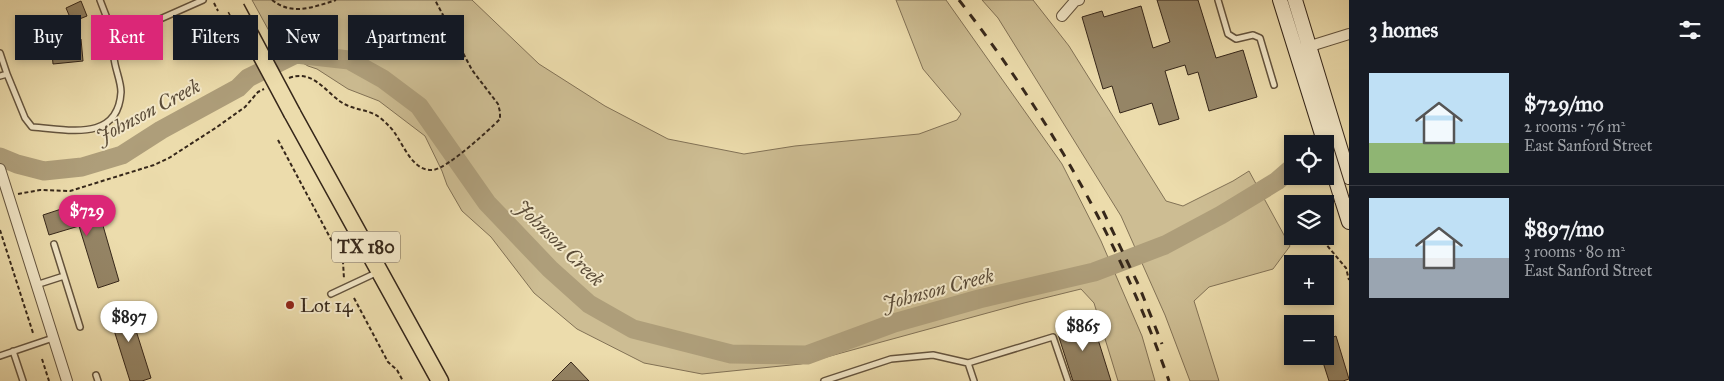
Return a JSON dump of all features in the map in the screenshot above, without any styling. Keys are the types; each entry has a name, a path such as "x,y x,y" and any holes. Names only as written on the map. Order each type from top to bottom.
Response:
{"main road":[{"path":"1280,0 1303,49"},
{"path":"1295,0 1303,49 1322,112 1349,177"},
{"name":"TX 180","path":"234,4 440,381"},
{"path":"1322,112 1324,135"},
{"path":"1334,174 1349,222"}],"street":[{"path":"1062,16 1075,1 1079,0"},
{"path":"1303,49 1349,34"},
{"path":"1,171 67,381"}],"lane":[{"path":"100,0 106,15"},
{"path":"163,18 203,0"},
{"path":"1218,0 1228,34 1236,39 1253,35 1260,38 1274,85"},
{"path":"0,53 25,118 32,127 86,131 104,126 118,108 121,90 114,60"},
{"path":"0,76 7,74"},
{"path":"54,244 80,327"},
{"path":"331,294 379,271"},
{"path":"36,285 64,276"},
{"path":"824,381 891,359 933,355 968,364 1053,337 1068,381"},
{"path":"0,356 53,338"},
{"path":"13,351 22,381"},
{"path":"968,364 974,381"},
{"path":"96,375 98,381"}],"path":[{"path":"272,0 281,6 297,10 312,8 336,0"},
{"path":"285,80 294,76 306,77 319,82 342,102 375,114 389,126 400,139 411,158 420,167 433,170 443,166 477,140 500,119 500,112 498,104 472,70 435,0"},
{"path":"214,3 218,11"},
{"path":"23,192 40,190 70,191 154,165 169,158 217,127 245,107 258,92 267,88"},
{"path":"278,140 343,262 344,279"},
{"path":"0,230 33,333"},
{"path":"1327,245 1346,268 1349,280"},
{"path":"354,298 388,362 397,370 403,381"},
{"path":"42,358 49,381"}],"shaded area":[{"path":"252,0 472,0 539,64 605,106 668,139 744,154 795,146 919,134 957,120 961,114 923,69 896,0 946,0 1062,164 1101,241 1142,336 1155,381 1118,381 1094,303 1081,289 801,364 702,374 644,363 577,329 534,293 491,237 462,211 447,185 425,136 379,101 348,89 317,69 298,60 338,60 338,15 268,15 268,29"},
{"path":"982,0 1033,0 1069,46 1166,201 1183,206 1249,171 1284,235 1284,245 1290,246 1273,269 1209,287 1194,301 1219,381 1190,381 1165,315 1121,216 998,18"}],"building":[{"path":"1157,0 1198,0 1216,58 1243,50 1257,97 1209,111 1198,72 1188,75 1185,65 1165,71 1179,119 1159,125 1152,103 1120,113 1112,86 1103,89 1082,17 1102,11 1104,17 1141,6 1153,48 1170,42"},
{"path":"81,1 87,16 81,18 81,15 69,15 66,8"},
{"path":"81,39 83,61 53,64 53,60 81,60"},
{"path":"95,198 119,281 98,288 79,226 49,235 43,215"},
{"path":"127,302 151,378 142,381 130,381 107,308"},
{"path":"1091,317 1111,381 1073,381 1056,328"},
{"path":"1336,336 1349,379 1343,381 1329,381 1324,365 1334,365 1334,337"},
{"path":"571,362 589,381 552,381"}],"waterway":[{"name":"Johnson Creek","path":"0,157 17,164 44,171 82,167 122,155 161,130 238,88 248,78 296,54 349,60 383,79 419,106 487,203 550,269 589,304 633,329 731,354 807,355 894,323 979,299 1094,272 1165,245 1221,215 1284,175"}],"railway":[{"path":"959,0 1023,89 1079,182 1105,230 1128,279 1169,381"},
{"path":"1103,211 1139,286 1162,344"}],"place":[{"name":"Lot 14","path":"290,305"}]}
